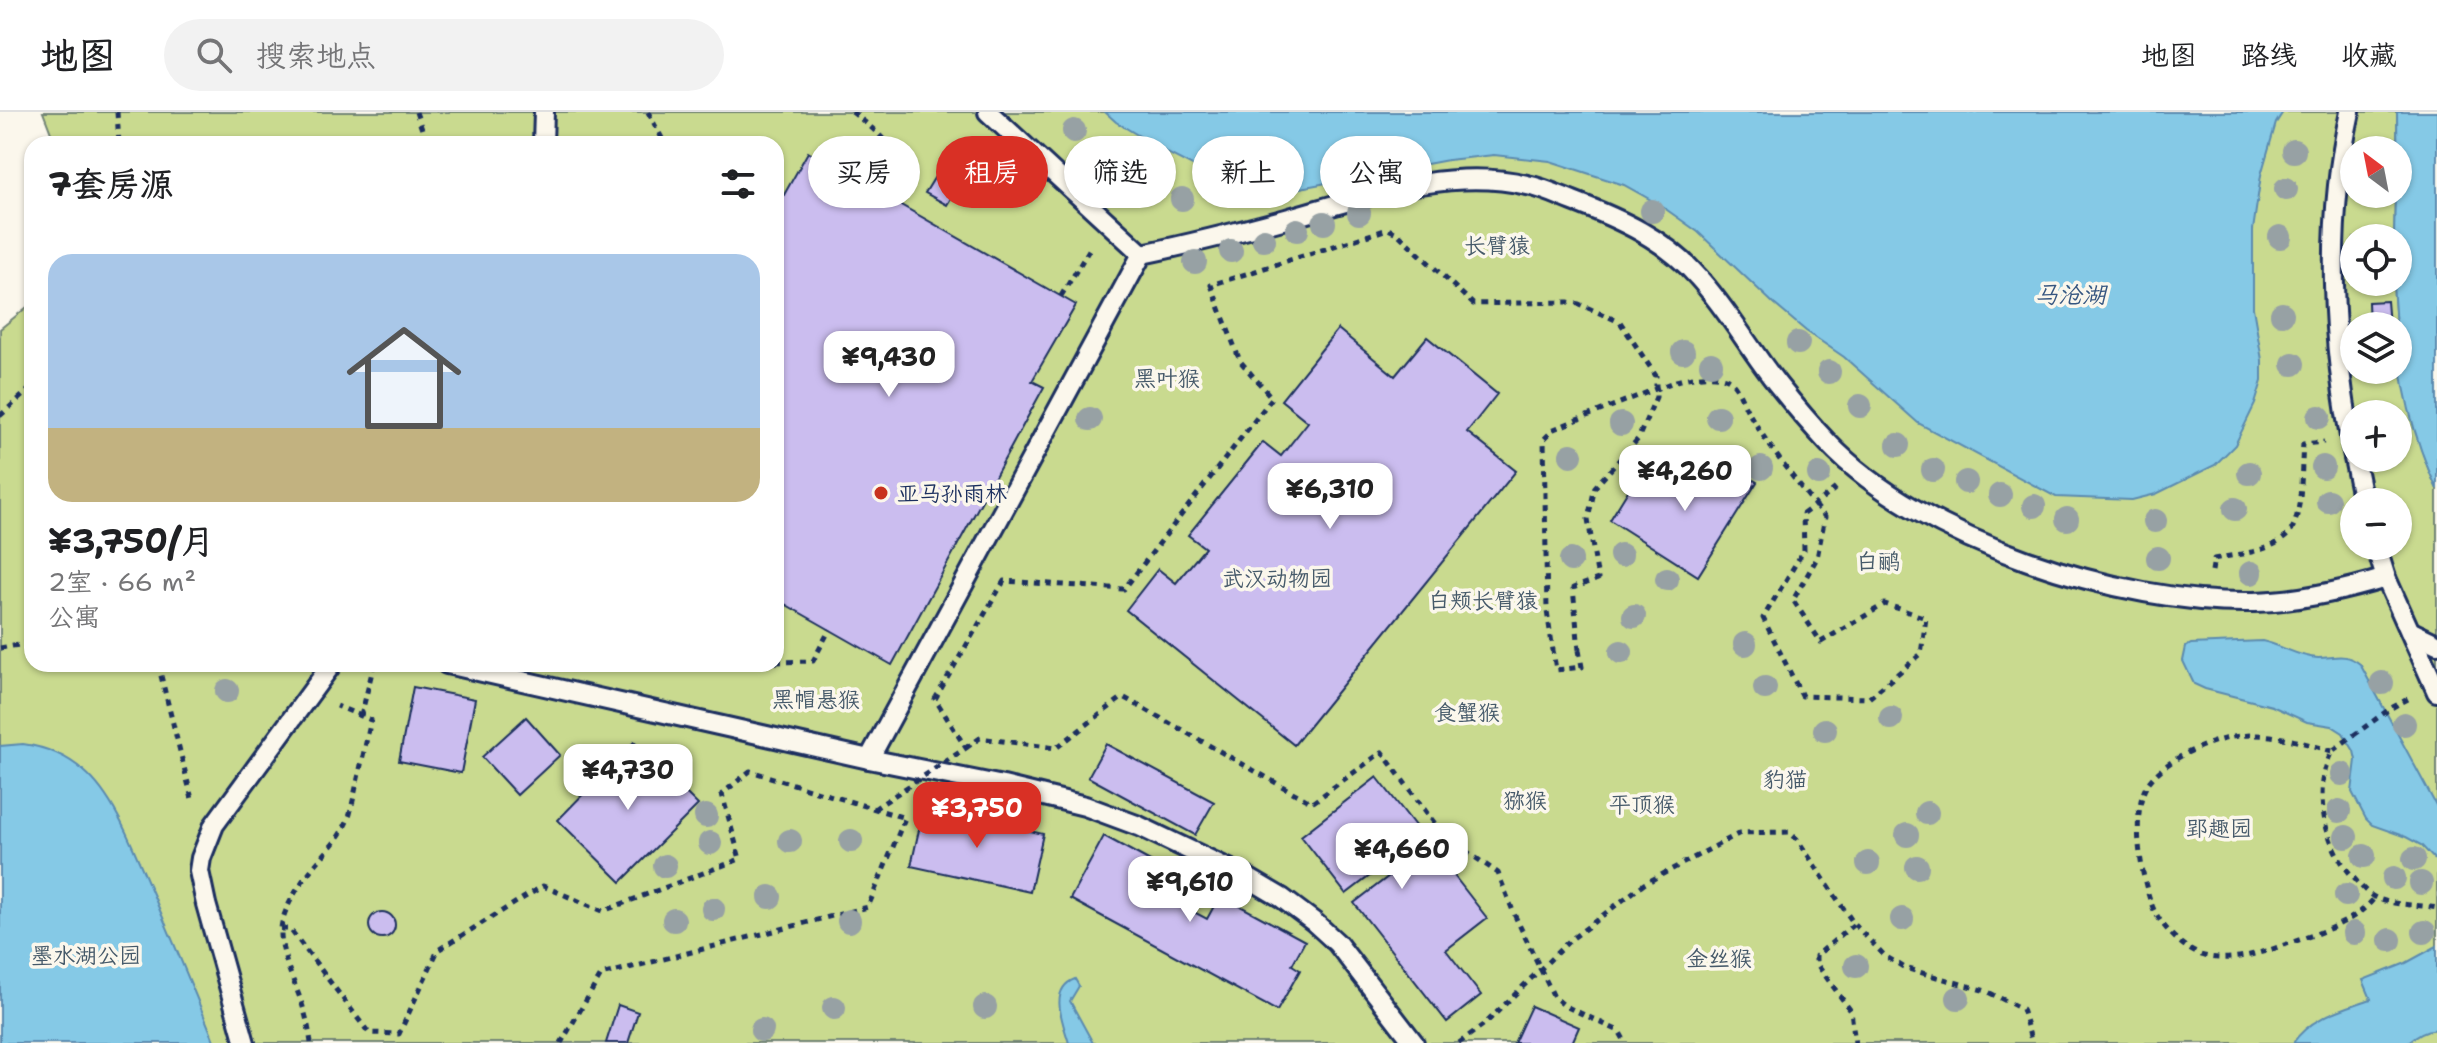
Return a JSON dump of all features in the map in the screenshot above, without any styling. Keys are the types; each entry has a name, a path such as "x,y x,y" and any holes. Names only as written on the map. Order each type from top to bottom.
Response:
{"lane":[{"path":"543,136 544,112"},
{"path":"988,112 1142,254"},
{"path":"2345,400 2339,363 2335,291 2340,178 2350,112"},
{"path":"1142,254 1212,240 1393,190 1459,179 1495,179 1530,185 1609,215 1661,243 1714,295 1777,384 1862,476 1958,532 2080,578 2149,594 2254,602 2345,590 2386,578"},
{"path":"869,759 1142,254"},
{"path":"2380,560 2437,692"},
{"path":"2410,631 2437,644"},
{"path":"245,1043 201,883 199,871 204,847 214,825 326,672"},
{"path":"483,672 1085,806 1139,826 1248,878 1282,898 1337,943 1414,1043"}],"path":[{"path":"117,112 118,136"},
{"path":"416,112 424,136"},
{"path":"648,112 661,136"},
{"path":"852,112 881,136"},
{"path":"1061,296 1106,222"},
{"path":"966,748 935,699 1004,581 1124,589 1272,398 1240,361 1211,285 1388,229 1397,233 1473,304 1568,302 1620,322 1656,376 1656,397 1638,439 1595,487 1588,519 1598,579 1573,588 1582,667 1556,670 1547,611 1544,439 1554,429 1676,381 1689,377 1724,377 1732,382 1756,426 1789,473 1815,505 1825,517 1817,558 1793,600 1821,642 1885,604 1926,618 1921,654 1869,698 1802,696 1763,618 1804,550 1803,514 1815,505 1837,487 1855,468"},
{"path":"0,416 24,394"},
{"path":"2208,600 2214,559 2260,549 2290,533 2297,513 2303,444 2340,450"},
{"path":"784,662 813,661 830,629"},
{"path":"0,648 24,644"},
{"path":"160,672 204,847"},
{"path":"361,716 372,672"},
{"path":"310,695 371,720 345,828 301,883 287,909 281,929 285,954 301,1000 311,1043"},
{"path":"874,809 980,738 1056,748 1123,697 1312,803 1382,752 1444,836 1498,873 1554,997 1565,1006 1619,1031 1626,1043"},
{"path":"2391,708 2342,742 2327,760 2322,784 2327,829 2343,864 2375,897 2437,908"},
{"path":"2332,751 2288,739 2253,734 2220,740 2185,754 2164,767 2147,785 2140,803 2140,852 2147,888 2155,911 2168,931 2187,949 2220,958 2269,950 2307,937 2357,914 2369,906 2375,897"},
{"path":"281,929 290,929 369,1033 399,1034 438,950 543,886 603,911 740,859 722,794 750,771 905,818 868,907 601,975 561,1043"},
{"path":"1459,1043 1487,1022 1569,941 1644,884 1747,832 1789,832 1797,839 1854,924 1885,956 1905,968 1986,991 2022,1009 2032,1043"},
{"path":"1854,924 1816,956 1816,963 1851,1011 1855,1043"}],"green space":[{"name":"武汉动物园","path":"43,112 2397,112 2397,136 2340,136 2340,208 2395,208 2394,224 2340,224 2340,296 2394,296 2395,312 2340,312 2340,384 2405,384 2408,400 2340,400 2340,472 2412,472 2412,415 2437,489 2437,1043 0,1043 0,329 24,310 24,672 784,672 784,136 51,136"}],"water":[{"name":"马沧湖","path":"1105,112 2283,112 2276,123 2261,175 2253,230 2253,308 2262,360 2262,381 2255,404 2235,445 2215,465 2156,494 2132,500 2056,497 1918,423 1844,357 1774,304 1698,232 1660,205 1624,185 1550,161 1494,155 1432,163 1432,136 1320,136 1320,184 1304,187 1304,136 1192,136 1192,166 1176,158 1176,136 1139,136"},
{"path":"2397,112 2437,112 2437,489 2421,450 2412,419 2412,400 2407,400 2404,384 2412,384 2412,312 2395,312 2394,296 2412,296 2412,224 2394,224 2395,208 2412,208 2412,136 2397,136"},
{"path":"2262,641 2303,655 2345,657 2360,664 2437,807 2437,862 2421,845 2372,825 2366,819 2352,792 2356,760 2343,733 2332,726 2307,722 2272,706 2205,689 2194,684 2183,661 2186,647 2191,644"},
{"path":"23,744 63,757 84,771 116,812 215,1043 0,1043 0,746"},
{"path":"2437,946 2437,1030 2425,1031 2407,1043 2293,1043 2318,1020 2371,999 2363,980 2406,963"},
{"path":"1075,979 1079,986 1070,1001 1093,1043 1069,1043 1064,1026 1060,998 1062,990"}],"building":[{"name":"亚马孙雨林","path":"808,152 808,208 906,208 1076,305 1032,381 1044,387 892,665 784,604 784,195"},
{"path":"936,175 936,199 925,193"},
{"path":"2387,301 2388,312 2368,312 2368,302"},
{"path":"1338,329 1395,376 1427,337 1497,394 1467,432 1516,471 1294,745 1126,610 1158,569 1176,583 1205,548 1188,535 1263,442 1281,456 1308,422 1281,400"},
{"path":"1713,455 1757,482 1698,576 1610,520 1642,468 1687,495"},
{"path":"413,687 475,699 461,773 399,761"},
{"path":"526,717 560,755 517,795 482,757"},
{"path":"634,742 698,805 621,882 558,820"},
{"path":"1106,744 1214,802 1195,835 1088,777"},
{"path":"1377,777 1487,918 1446,950 1481,995 1447,1022 1354,903 1415,856 1408,847 1346,894 1301,836"},
{"path":"924,807 1043,834 1030,892 911,866"},
{"path":"1104,836 1189,882 1177,903 1207,919 1220,895 1305,941 1292,965 1300,970 1277,1011 1070,899"},
{"path":"382,912 391,916 395,925 391,934 382,938 373,934 369,925 373,916"},
{"path":"618,1005 638,1012 628,1043 606,1043"},
{"path":"1531,1006 1579,1027 1572,1043 1514,1043"}],"place":[{"name":"亚马孙雨林","path":"881,493"}],"park label":[{"name":"长臂猿","path":"1497,245"},
{"name":"黑叶猴","path":"1167,378"},
{"name":"白鹂","path":"1878,561"},
{"name":"白颊长臂猿","path":"1483,600"},
{"name":"黑帽悬猴","path":"816,699"},
{"name":"食蟹猴","path":"1467,712"},
{"name":"豹猫","path":"1785,779"},
{"name":"猕猴","path":"1525,800"},
{"name":"平顶猴","path":"1642,804"},
{"name":"郢趣园","path":"2219,828"},
{"name":"墨水湖公园","path":"86,955"},
{"name":"金丝猴","path":"1719,958"}]}
